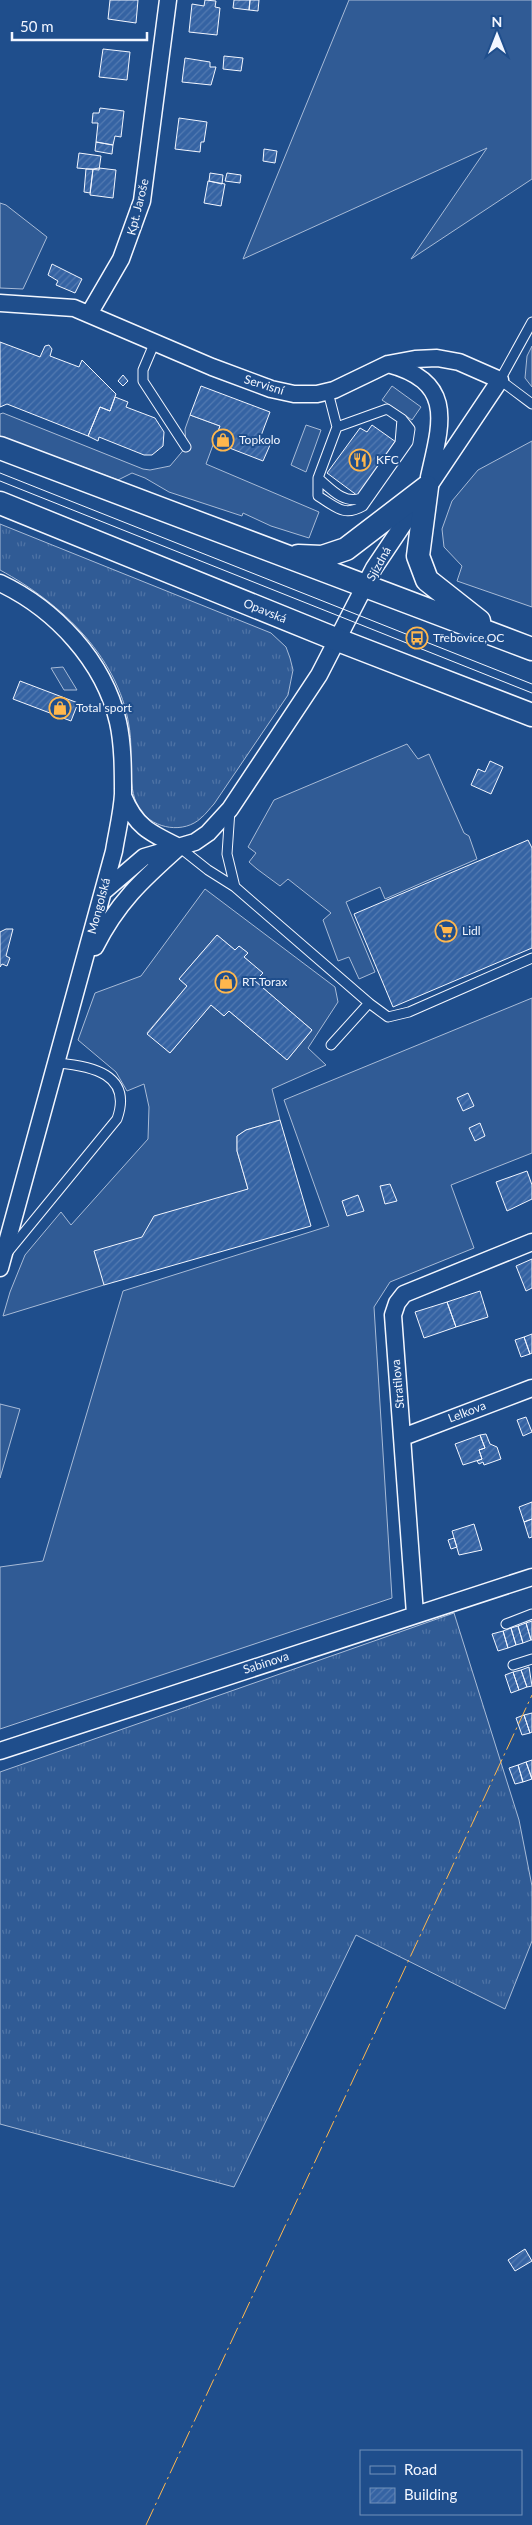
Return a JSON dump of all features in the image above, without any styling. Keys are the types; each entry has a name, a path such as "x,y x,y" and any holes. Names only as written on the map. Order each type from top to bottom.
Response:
{"main road":[{"path":"0,448 281,555 367,585 532,649"},
{"path":"281,555 322,557 346,549 427,487"},
{"path":"427,487 418,556 428,580 494,634"},
{"name":"Opavská","path":"0,503 338,640 532,715"}],"street":[{"name":"Kpt. Jaroše","path":"89,314 121,259 142,201 168,0"},
{"path":"0,303 62,306 89,314"},
{"name":"Servisní","path":"89,314 154,344 278,390 300,394 328,392 349,384 388,364 415,359 444,359 467,364 500,380"},
{"path":"388,364 420,377 432,388 438,400 441,424 427,487"},
{"name":"Sjízdná","path":"179,847 195,842 208,833 230,809 319,675 367,585 374,568 500,380"},
{"name":"Mongolská","path":"0,583 21,593 42,607 70,636 93,664 108,694 118,722 123,796 114,851 58,1063 1,1263"},
{"path":"123,796 138,823 148,831 179,847"},
{"path":"103,892 133,864 144,857 179,847"},
{"path":"80,975 116,908 144,878 179,847"},
{"name":"Stratilova","path":"415,1614 393,1314 397,1303 404,1294 532,1242"},
{"name":"Lelkova","path":"403,1437 532,1388"},
{"name":"Sabinova","path":"0,1751 415,1614 532,1578"}],"lane":[{"name":"Sjízdná","path":"500,380 532,322"},
{"path":"154,344 143,370 143,381 186,447"},
{"path":"500,380 532,404"},
{"path":"328,392 337,427 318,478 318,496 342,510 353,511 363,506 408,442 410,429 402,419 386,409 337,427"},
{"path":"318,478 345,499 354,501 361,498 400,443 402,419"},
{"path":"230,809 227,854 235,887"},
{"path":"179,847 208,870 235,887 369,1003 388,1017 409,1012 532,958"},
{"path":"331,1045 369,1003"},
{"path":"1,1263 117,1120 120,1112 117,1089 108,1076 90,1067 58,1063"},
{"path":"506,1624 532,1614"},
{"path":"513,1665 532,1659"}],"green space":[{"path":"0,524 271,633 286,647 293,670 288,695 214,804 194,823 178,828 161,825 153,822 141,811 133,794 131,742 125,706 115,681 85,636 66,617 23,583 0,570"},
{"path":"454,1613 519,1820 532,1886 532,1941 505,2009 356,1935 234,2187 0,2124 0,1772"}],"shaded area":[{"path":"349,0 532,0 532,179 411,259 487,148 243,259"},
{"path":"0,203 6,205 47,237 23,289 0,288"},
{"path":"532,346 532,387 525,378 527,356"},
{"path":"392,386 421,407 412,420 382,400"},
{"path":"3,413 143,469 150,470 170,466 186,447 185,429 190,415 220,426 206,464 319,512 309,538 271,526 243,513 242,516 169,492 132,473 118,480 0,436 0,414"},
{"path":"306,425 321,430 306,472 291,465"},
{"path":"532,441 532,607 457,581 462,566 444,547 442,529 452,501 478,470"},
{"path":"63,667 77,690 64,690 51,668"},
{"path":"407,744 418,759 429,754 464,833 469,836 477,859 385,899 380,887 346,902 375,972 359,979 349,957 338,961 323,920 331,913 288,879 280,886 257,869 249,862 256,853 248,847 274,800"},
{"path":"205,889 335,987 338,1002 308,1048 326,1065 272,1089 280,1120 246,1130 237,1136 237,1151 248,1189 142,1237 104,1285 3,1316 10,1292 25,1255 61,1212 71,1225 148,1139 149,1107 144,1084 127,1091 116,1072 78,1040 95,993 141,976","holes":["217,935 235,950 239,946 248,953 244,957 262,973 255,981 312,1030 287,1060 229,1011 224,1016 211,1005 170,1053 147,1033 187,986 179,979"]},
{"path":"532,998 532,1153 451,1185 474,1248 390,1282 374,1307 392,1598 0,1729 0,1567 43,1561 123,1291 329,1226 284,1100"},
{"path":"0,1404 20,1409 0,1478"}],"building":[{"path":"110,0 138,0 136,23 108,19"},
{"path":"205,0 216,1 215,7 220,8 217,35 189,32 192,4 204,6"},
{"path":"234,0 250,0 249,10 233,8"},
{"path":"250,0 259,0 258,11 249,10"},
{"path":"103,49 130,52 127,80 99,77"},
{"path":"224,56 243,58 241,71 223,69"},
{"path":"185,58 210,62 210,67 216,67 211,85 182,82"},
{"path":"100,108 124,111 121,137 115,136 113,145 96,142 98,123 92,123 93,113 99,113"},
{"path":"179,118 207,122 204,142 201,142 200,152 175,149"},
{"path":"96,142 113,145 112,154 95,151"},
{"path":"264,149 277,151 275,163 263,161"},
{"path":"79,153 101,156 99,170 77,168"},
{"path":"86,169 93,169 90,193 84,192"},
{"path":"93,169 116,170 113,198 90,195"},
{"path":"210,173 223,175 222,184 209,181"},
{"path":"227,173 241,175 240,183 225,181"},
{"path":"208,181 225,184 221,206 204,203"},
{"path":"52,264 82,279 75,293 56,285 58,281 48,275"},
{"path":"0,342 40,357 45,346 49,345 52,349 50,356 79,367 82,360 116,394 110,411 100,407 88,436 7,404 0,407"},
{"path":"123,375 128,381 123,386 118,381"},
{"path":"201,386 270,412 259,441 270,445 263,461 214,442 220,426 190,415"},
{"path":"115,397 128,402 126,407 155,418 164,432 163,446 152,455 144,455 99,437 98,441 88,436 100,407 110,411"},
{"name":"KFC","path":"372,425 396,442 358,496 327,473 360,428 367,432"},
{"path":"20,681 78,703 71,721 13,699"},
{"path":"490,761 503,767 491,794 471,785 478,769 485,772"},
{"name":"Lidl","path":"528,840 532,848 532,948 393,1007 354,914"},
{"path":"6,929 13,929 6,956 10,958 7,966 2,964 0,967 0,932"},
{"path":"217,935 235,950 239,946 248,953 244,957 263,973 255,981 312,1030 287,1060 229,1011 224,1016 211,1005 170,1053 147,1034 187,986 179,979"},
{"path":"468,1093 474,1106 463,1111 457,1098"},
{"path":"280,1120 311,1226 104,1285 94,1251 142,1237 154,1216 248,1189 237,1151 237,1136 246,1130"},
{"path":"480,1123 485,1136 475,1141 469,1128"},
{"path":"527,1171 532,1185 532,1199 507,1211 496,1182"},
{"path":"390,1184 397,1201 385,1204 380,1186"},
{"path":"358,1195 364,1211 347,1216 342,1201"},
{"path":"532,1259 532,1288 526,1291 516,1266"},
{"path":"480,1291 488,1317 456,1327 447,1302"},
{"path":"447,1302 456,1327 424,1338 415,1312"},
{"path":"532,1334 532,1353 530,1354 524,1337"},
{"path":"524,1337 530,1354 521,1357 515,1340"},
{"path":"526,1417 532,1432 523,1436 517,1420"},
{"path":"486,1434 490,1444 497,1447 501,1459 484,1465 483,1462 479,1464 477,1461 482,1459 479,1450 485,1448 480,1435"},
{"path":"480,1435 485,1448 479,1450 482,1459 463,1465 455,1444"},
{"path":"532,1502 532,1519 524,1522 519,1507"},
{"path":"532,1519 532,1537 529,1538 524,1522"},
{"path":"474,1524 482,1550 459,1555 452,1531"},
{"path":"454,1538 457,1547 451,1549 448,1540"},
{"path":"532,1621 532,1640 531,1640 526,1623"},
{"path":"526,1623 531,1640 523,1643 518,1626"},
{"path":"518,1626 523,1643 516,1645 511,1628"},
{"path":"511,1628 516,1645 508,1648 503,1631"},
{"path":"503,1631 508,1648 498,1651 492,1634"},
{"path":"529,1667 532,1686 527,1687 521,1670"},
{"path":"521,1670 527,1687 519,1690 513,1672"},
{"path":"513,1672 519,1690 511,1693 505,1675"},
{"path":"532,1713 532,1732 530,1733 524,1715"},
{"path":"524,1715 530,1733 522,1735 516,1718"},
{"path":"532,1760 532,1779 526,1762"},
{"path":"526,1762 532,1779 523,1782 518,1765"},
{"path":"518,1765 523,1782 515,1784 509,1768"},
{"path":"525,2249 532,2261 515,2271 508,2260"}],"tram line":[{"path":"0,473 532,684"},
{"path":"0,481 532,693"}],"power":[{"path":"146,2525 532,1695"}],"place":[{"name":"Topkolo","path":"223,440"},
{"name":"KFC","path":"360,460"},
{"name":"Třebovice,OC","path":"417,638"},
{"name":"Total sport","path":"60,708"},
{"name":"Lidl","path":"446,931"},
{"name":"RT Torax","path":"226,982"}]}
